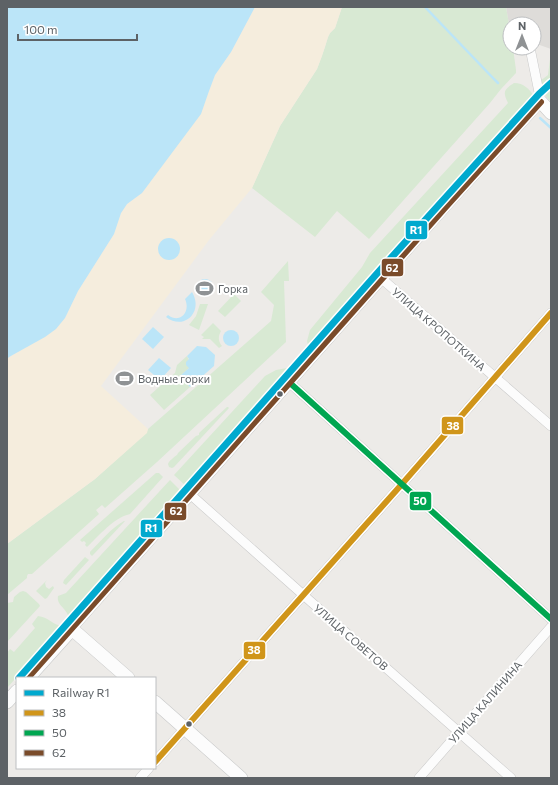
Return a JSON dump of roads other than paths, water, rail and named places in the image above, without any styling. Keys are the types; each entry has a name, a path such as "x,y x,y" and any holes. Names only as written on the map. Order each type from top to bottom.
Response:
{"street":[{"path":"531,56 540,102 551,113"},
{"path":"29,677 540,102"},
{"name":"УЛИЦА КРОПОТКИНА","path":"382,279 551,426"},
{"path":"156,761 402,484 551,313"},
{"path":"290,383 551,619"},
{"name":"УЛИЦА СОВЕТОВ","path":"191,494 303,595 512,778"},
{"name":"УЛИЦА КАЛИНИНА","path":"419,778 551,627"},
{"path":"72,629 127,677"},
{"path":"7,702 16,692"},
{"path":"156,703 242,778"},
{"path":"140,778 148,769"}],"water":[{"path":"7,7 255,7 231,52 215,75 201,114 142,193 127,204 121,213 114,234 78,291 65,318 56,329 45,337 7,359"},
{"path":"169,238 173,239 179,245 179,253 173,259 169,260 165,259 159,253 158,249 159,245 165,239"},
{"name":"Горка","path":"205,279 211,281 213,287 211,293 205,295 199,293 197,287 199,281"},
{"path":"192,292 196,306 190,317 185,321 179,322 173,321 166,317 168,315 177,318 183,315 187,308 185,299"},
{"path":"153,327 164,337 153,349 142,339"},
{"path":"231,330 237,332 239,338 237,344 231,346 225,344 223,338 225,332"},
{"path":"197,346 206,347 215,355 214,366 190,387 180,376 189,368 186,365 186,362 189,359 187,356"},
{"path":"159,358 171,368 160,380 148,370"}],"waterway":[{"path":"425,7 498,83"},
{"path":"540,118 551,128"}],"rail line":[{"name":"R1","path":"20,677 381,269 539,94 551,83"}],"place":[{"name":"Горка","path":"205,288"},
{"name":"Водные горки","path":"125,378"}]}
